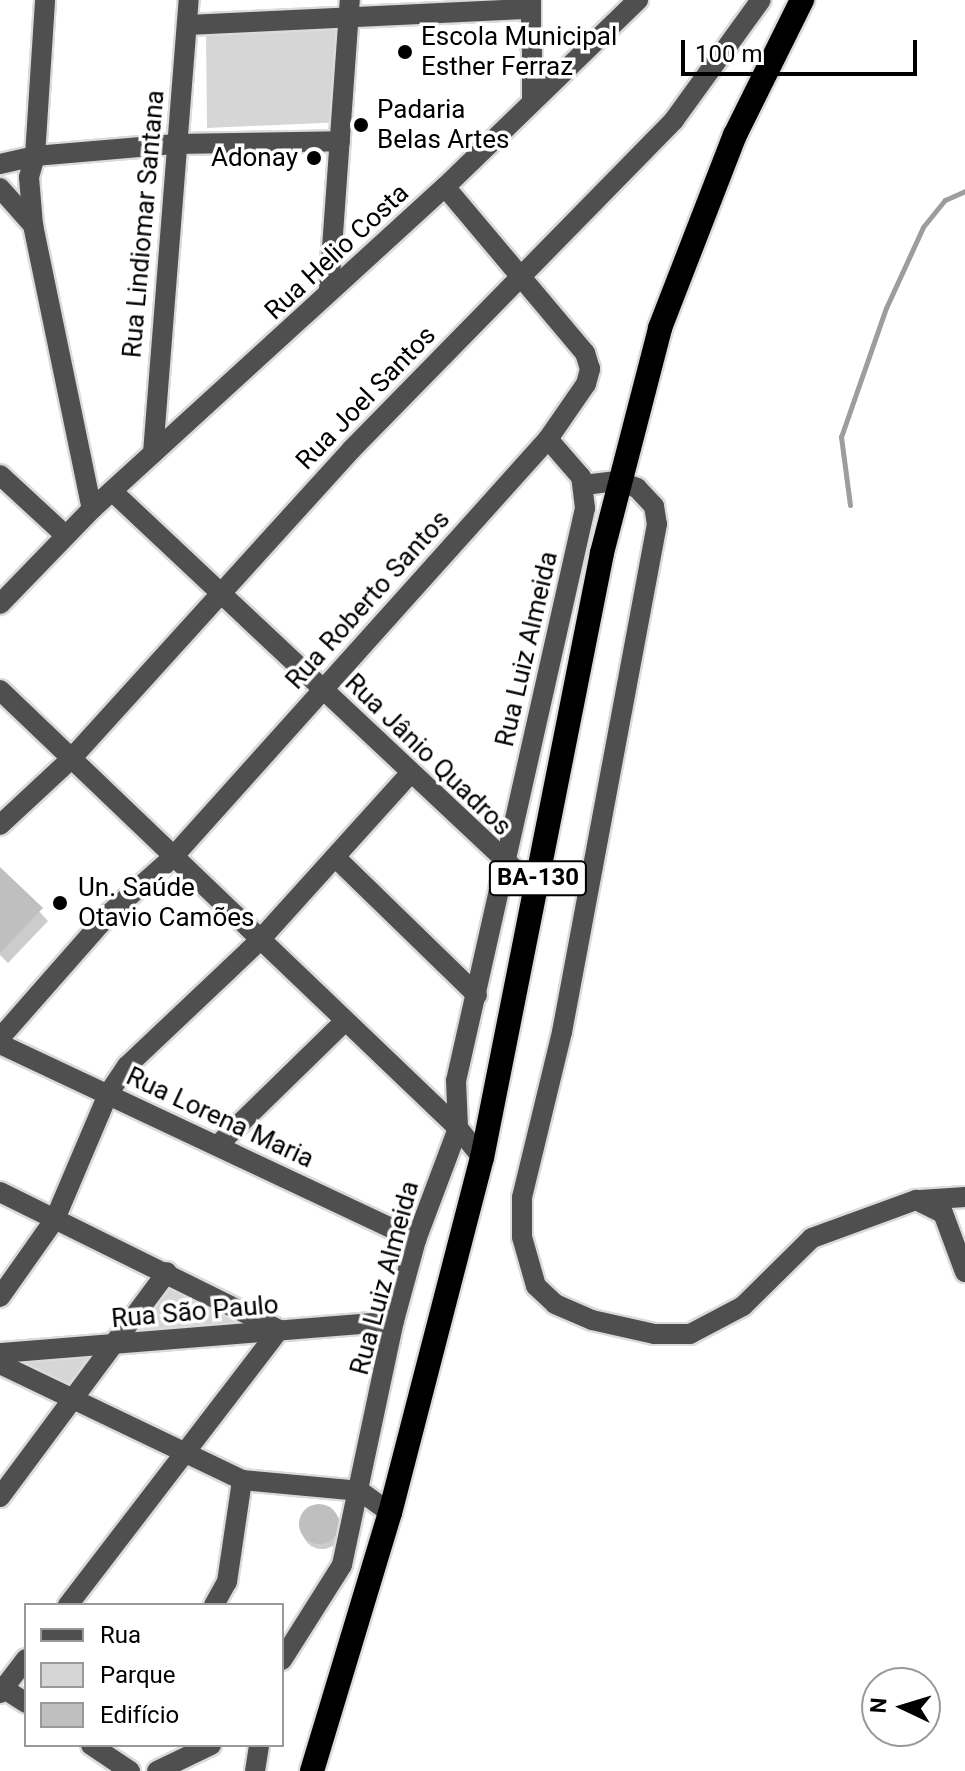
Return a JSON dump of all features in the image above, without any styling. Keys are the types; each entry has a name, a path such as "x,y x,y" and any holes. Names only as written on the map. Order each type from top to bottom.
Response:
{"highway":[{"name":"BA-130","path":"312,1771 390,1513 482,1158 619,481 680,268 735,135 802,0"}],"street":[{"path":"45,0 35,156 29,177 33,225 92,509"},
{"name":"Rua Lindiomar Santana","path":"153,453 189,0"},
{"name":"Rua Helio Costa","path":"0,604 92,509 445,187 532,98 638,0"},
{"name":"Rua Joel Santos","path":"0,825 70,760 219,595 521,274 674,120 761,0"},
{"path":"187,25 350,10 531,5 532,98"},
{"path":"329,290 350,10"},
{"path":"0,164 35,156 176,144 340,141"},
{"path":"445,187 521,274"},
{"path":"0,188 33,225"},
{"name":"Rua Roberto Santos","path":"0,1041 109,914 172,858 323,690 548,439 581,394 590,369 585,353 521,274"},
{"path":"548,439 584,485 619,481 637,488 654,506 656,540 562,1032 522,1197 522,1237 531,1275 544,1296 592,1320 654,1334 690,1334 743,1306 812,1238 916,1200 965,1197"},
{"path":"0,475 65,535"},
{"name":"Rua Luiz Almeida","path":"284,1657 342,1565 394,1321 416,1240 458,1128 456,1081 477,995 503,862 581,535 584,485"},
{"name":"Rua Jânio Quadros","path":"112,491 409,775 536,889"},
{"path":"0,690 258,942 458,1128 482,1158"},
{"path":"0,1297 55,1219 108,1094 146,1044 258,942 409,775"},
{"path":"335,857 477,995"},
{"path":"218,1145 343,1023"},
{"name":"Rua Lorena Maria","path":"0,1041 416,1240"},
{"path":"0,1192 279,1330 70,1603"},
{"path":"916,1200 943,1213 965,1272"},
{"path":"0,1497 167,1272"},
{"name":"Rua São Paulo","path":"0,1353 394,1321"},
{"path":"0,1364 71,1401 242,1480 360,1491 390,1513"},
{"path":"215,1603 227,1582 242,1480"},
{"path":"24,1661 1,1689 24,1702"},
{"path":"157,1771 207,1747"},
{"path":"255,1771 259,1747"},
{"path":"104,1748 130,1771"}],"green space":[{"path":"349,20 345,122 207,128 206,34 337,28"},
{"path":"166,1284 241,1323 135,1331"},
{"path":"95,1355 69,1395 2,1359"}],"building":[{"path":"0,867 43,908 0,953"},
{"path":"319,1504 333,1510 339,1524 333,1538 319,1544 305,1538 299,1524 305,1510"}],"waterway":[{"path":"850,505 841,437 886,308 923,227 945,200 965,191"}],"place":[{"name":"Escola Municipal Esther Ferraz","path":"405,52"},
{"name":"Padaria Belas Artes","path":"361,125"},
{"name":"Adonay","path":"314,158"},
{"name":"Un. Saúde Otavio Camões","path":"60,903"}]}
